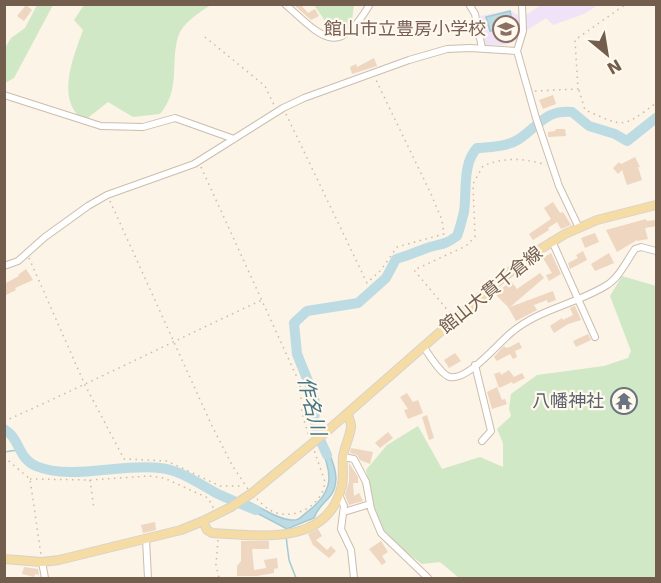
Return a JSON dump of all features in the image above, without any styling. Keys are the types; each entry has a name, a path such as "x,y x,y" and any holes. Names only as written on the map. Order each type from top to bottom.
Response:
{"main road":[{"name":"館山大貫千倉線","path":"4,559 42,562 79,556 181,530 217,515 250,495 326,432 454,319 516,267 552,241 608,217 657,205"},
{"path":"203,521 207,530 219,533 286,536 306,529 322,519 339,495 343,478 343,456 351,427 348,413"}],"street":[{"path":"285,4 309,26 328,38 336,39 357,26 370,4"},
{"path":"469,4 475,14 482,48"},
{"path":"522,4 523,31 517,51 542,136 579,228"},
{"path":"4,266 18,261 70,219 107,195 199,162 280,110 304,98 416,57 447,49 482,48 517,51"},
{"path":"4,95 101,126 143,127 175,118 234,139"},
{"path":"552,241 595,337"},
{"path":"423,346 444,374 450,377 467,372 527,320 608,285 635,249 641,247 657,250"},
{"path":"475,365 491,431 482,441"},
{"path":"343,456 354,459 361,469 370,504 386,541 399,549 428,579"},
{"path":"339,495 343,502 344,512 340,529 351,550 354,579"},
{"path":"344,512 370,504"},
{"path":"146,539 148,579"},
{"path":"42,562 45,579"}],"path":[{"path":"626,4 575,40 579,89 585,110 616,123 629,123 657,103"},
{"path":"205,36 265,86 280,110 367,283 381,270 397,247 444,234 442,220 431,194 372,73"},
{"path":"528,91 579,89"},
{"path":"454,319 414,270 466,246 475,237 473,184 483,166 492,162 524,158 553,166"},
{"path":"107,195 212,426 250,495 274,513 287,515 303,511 313,504 325,488 325,482 302,413 300,384 199,162"},
{"path":"26,253 85,385 124,459 167,461 220,486 245,486"},
{"path":"4,419 7,420 85,385 262,300"},
{"path":"5,459 30,479 90,480 149,476 164,478 208,498 217,515"},
{"path":"30,479 42,562"},
{"path":"90,480 94,509"},
{"path":"219,533 216,550 219,579"}],"shaded area":[{"name":"館山市立豊房小学校","path":"541,5 598,5 584,14 553,25 546,18 506,45 485,45 480,16 510,10 526,20 526,15"}],"green space":[{"path":"37,5 53,5 14,78 5,83 5,48 11,38 25,28"},
{"path":"84,5 211,5 192,18 180,32 176,47 171,95 160,114 133,117 108,102 84,121 75,112 70,102 69,78 83,30 74,20"},
{"path":"314,5 354,5 351,28 332,31"},
{"path":"622,276 656,286 656,578 459,578 440,562 422,564 386,538 372,503 366,470 387,445 418,426 442,469 480,457 503,467 503,443 497,429 511,416 509,409 511,394 537,375 604,366 628,358 631,351 610,296"}],"water":[{"path":"510,11 513,26 490,31 486,17"},
{"path":"324,440 334,467 336,481 331,495 319,508 314,518 287,529 241,507 249,502 286,519 296,520 302,517 323,497 327,489 329,473 319,444"}],"building":[{"path":"293,4 300,4 308,13 315,9 319,16 311,20"},
{"path":"26,5 32,10 24,21 17,16"},
{"path":"374,58 377,66 352,74 350,67 356,64 357,67"},
{"path":"553,95 556,104 543,109 539,100"},
{"path":"565,129 566,136 548,137 548,132"},
{"path":"635,157 640,167 638,167 642,180 627,185 622,170 618,174 613,168 619,162 621,164"},
{"path":"553,202 571,225 561,229 557,222 533,240 529,234 551,219 544,208"},
{"path":"646,219 647,221 657,220 657,226 645,228 648,239 637,240 617,252 606,230"},
{"path":"595,233 599,242 585,248 581,238"},
{"path":"583,251 587,260 570,269 568,263 578,258 576,255"},
{"path":"551,253 561,274 549,281 546,275 552,273 543,258"},
{"path":"609,253 614,263 595,271 591,264"},
{"path":"26,269 33,280 4,296 4,284 19,276"},
{"path":"540,273 544,278 510,307 553,291 556,300 548,303 547,300 534,305 537,310 516,321 508,307 495,294 511,281 517,289"},
{"path":"575,306 581,320 568,324 554,333 550,326 562,318 563,320 573,315 570,308"},
{"path":"588,334 591,340 576,347 573,341"},
{"path":"519,342 522,348 515,351 517,357 513,359 510,354 497,361 494,357 504,346 510,347"},
{"path":"455,353 461,361 449,368 444,360"},
{"path":"509,370 514,377 522,373 525,378 499,388 494,374 500,372 501,375"},
{"path":"497,387 502,400 505,399 507,404 492,409 487,392"},
{"path":"407,393 413,402 418,400 423,413 408,419 404,410 408,409 400,397"},
{"path":"427,415 434,438 429,440 422,417"},
{"path":"388,432 393,438 380,448 375,443"},
{"path":"351,448 373,452 370,464 350,453"},
{"path":"349,463 358,477 358,483 353,483 354,496 359,493 363,501 349,505 345,495 349,481"},
{"path":"155,522 156,530 143,533 141,525"},
{"path":"318,529 322,536 316,540 327,550 331,546 336,551 329,558 313,545 308,534"},
{"path":"241,541 269,541 269,549 252,549 254,570 266,568 264,560 277,558 278,568 274,569 274,573 237,576 237,566 241,561"},
{"path":"381,541 388,552 382,556 386,562 382,565 369,549"},
{"path":"24,567 38,569 39,575 35,574 34,577 22,574"}],"waterway":[{"name":"作名川","path":"327,455 317,433 314,419 316,406 312,391 297,354 294,323 307,311 358,303 386,278 396,259 444,243 457,236 464,212 467,170 477,148 514,142 555,113 572,112 589,126 615,134 627,141 656,118"},
{"name":"作名川","path":"4,429 13,438 26,459 36,466 65,472 145,467 168,469 183,474 218,494 256,510"},
{"path":"4,452 18,450"},
{"path":"286,536 289,560 296,578"}],"place":[{"name":"館山市立豊房小学校","path":"506,29"},
{"name":"八幡神社","path":"624,401"}]}
